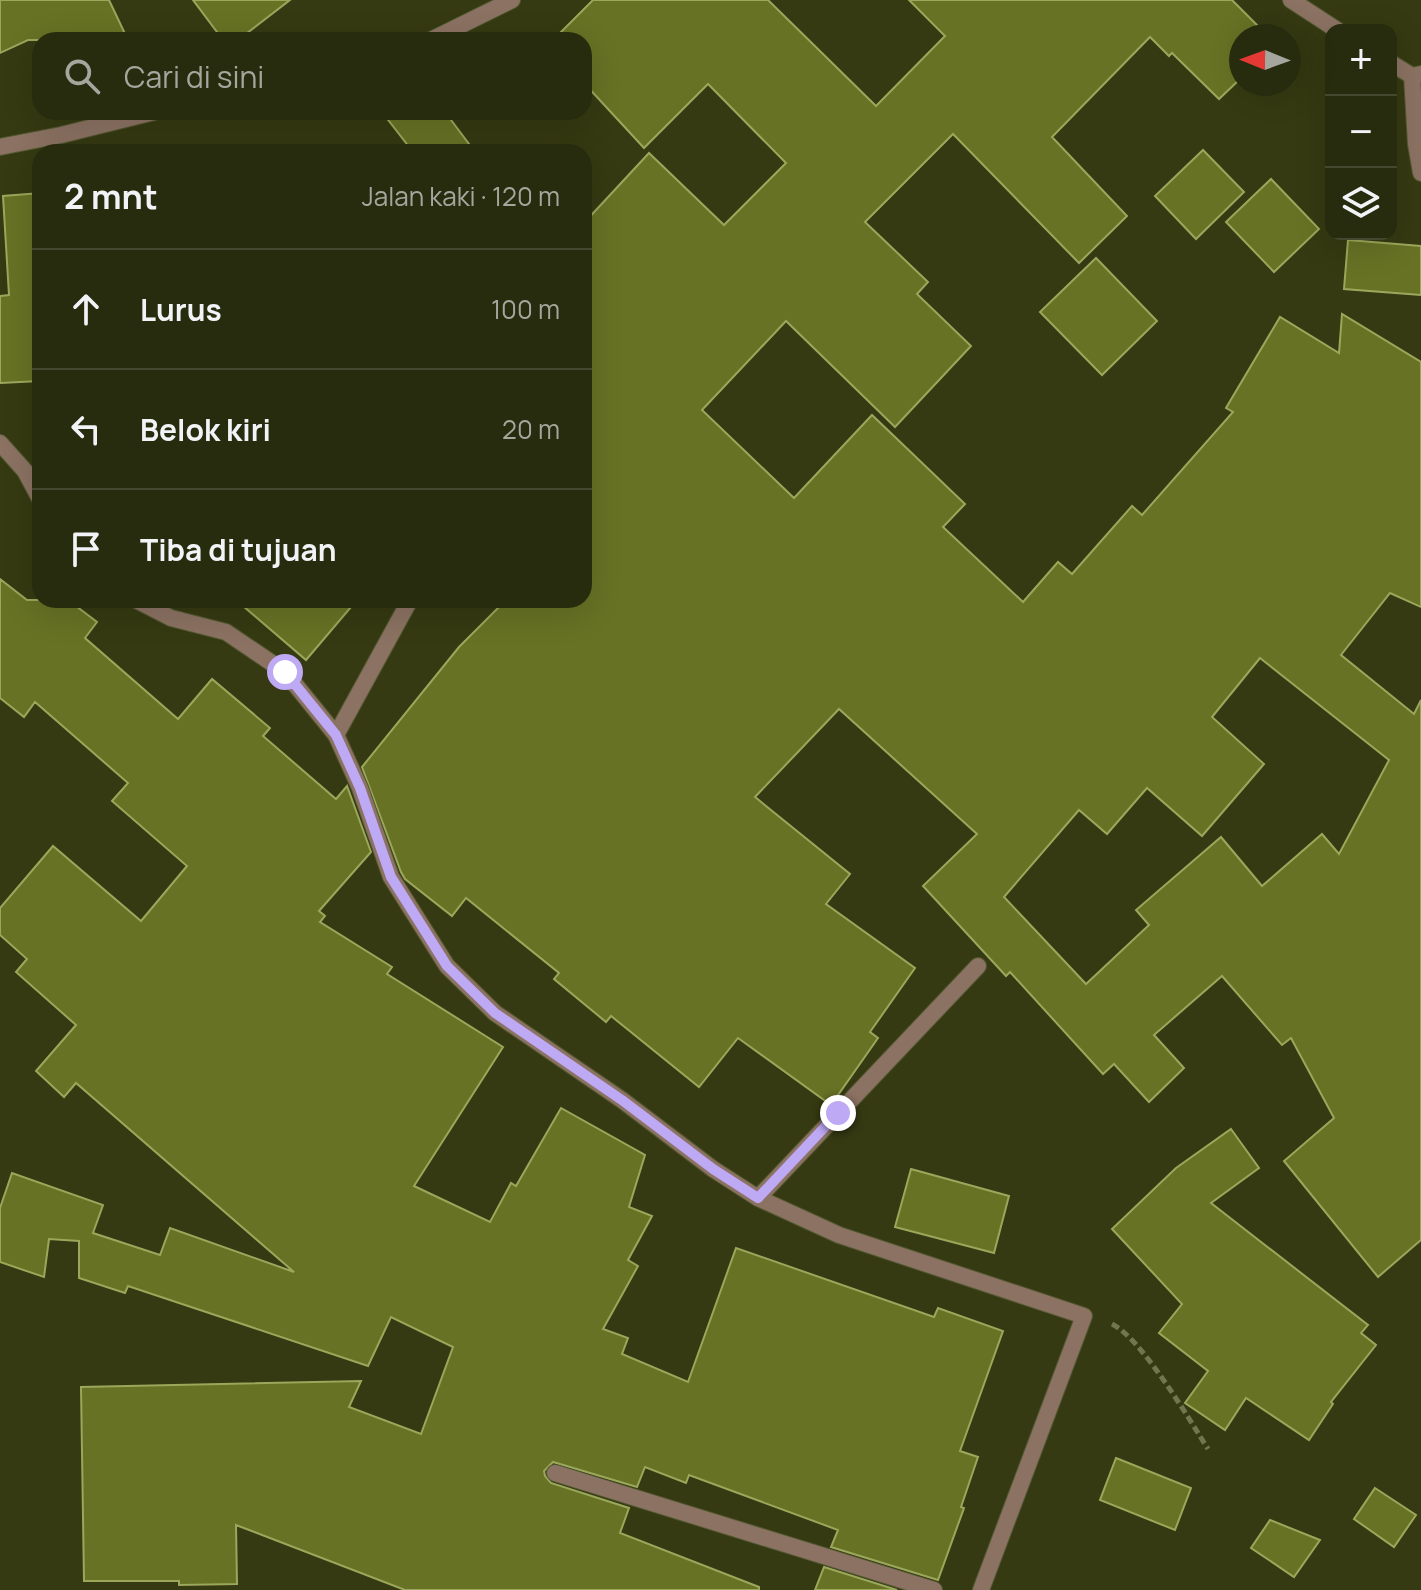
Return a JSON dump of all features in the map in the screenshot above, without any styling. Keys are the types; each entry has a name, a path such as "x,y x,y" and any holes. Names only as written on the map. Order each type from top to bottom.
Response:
{"street":[{"path":"447,32 512,0"},
{"path":"1291,0 1328,24"},
{"path":"1397,66 1417,75 1416,144 1421,173"},
{"path":"0,147 122,120"},
{"path":"0,443 25,471 32,484"},
{"path":"152,608 171,618 226,632 285,672 336,735 360,788 391,877 447,966 495,1013 758,1198 839,1235 1084,1316 981,1590"},
{"path":"336,735 406,608"},
{"path":"758,1198 978,966"},
{"path":"555,1473 934,1590"}],"path":[{"path":"1084,1316 1116,1325 1134,1344 1170,1389 1208,1449"}],"building":[{"path":"0,0 109,0 124,32 32,32 32,40 0,53"},
{"path":"193,0 290,0 248,32 217,32"},
{"path":"593,0 768,0 876,106 945,36 909,0 1232,0 1256,24 1229,24 1229,89 1219,99 1172,53 1169,56 1150,37 1052,137 1127,216 1079,263 953,134 865,222 928,282 917,294 971,346 895,427 786,321 702,410 794,498 872,415 965,504 943,527 1023,602 1058,562 1072,574 1132,506 1142,515 1233,412 1226,408 1280,317 1339,353 1342,314 1421,362 1421,607 1390,593 1341,655 1414,714 1421,700 1421,1240 1378,1277 1284,1161 1334,1118 1291,1038 1282,1045 1222,976 1154,1035 1184,1068 1149,1102 1114,1064 1103,1074 1010,972 1006,976 923,886 977,834 839,709 755,797 850,874 826,904 915,968 870,1032 878,1038 831,1105 738,1038 699,1087 611,1016 606,1022 554,979 559,973 466,898 452,916 405,879 401,872 362,767 459,647 498,608 592,608 592,214 649,153 724,225 786,163 708,84 644,148 592,92 592,32 561,32","holes":["1260,658 1389,760 1339,854 1322,834 1262,886 1221,837 1136,910 1149,925 1086,984 1004,897 1079,810 1107,834 1147,788 1202,836 1264,764 1212,717"]},
{"path":"388,120 451,120 469,144 407,144"},
{"path":"1203,150 1244,192 1196,239 1155,196"},
{"path":"1271,179 1319,229 1274,272 1226,222"},
{"path":"32,194 32,381 0,383 0,296 9,295 3,196"},
{"path":"1348,240 1421,246 1421,295 1344,289"},
{"path":"1096,258 1157,321 1102,375 1040,312"},
{"path":"0,579 27,600 32,600 32,608 79,608 97,622 85,638 178,719 212,679 270,728 263,736 336,799 347,786 371,852 319,911 325,916 320,922 392,967 387,974 503,1047 414,1186 490,1222 511,1183 516,1186 561,1108 645,1155 629,1207 652,1216 628,1260 638,1266 603,1329 628,1338 622,1354 688,1382 736,1248 934,1317 938,1308 1003,1331 960,1451 978,1457 961,1507 964,1508 938,1580 831,1547 838,1530 689,1475 686,1483 645,1467 637,1487 553,1462 544,1471 551,1483 629,1508 620,1533 759,1587 759,1590 405,1590 236,1525 237,1584 84,1581 81,1387 361,1381 349,1407 421,1434 453,1347 391,1317 368,1366 128,1286 125,1293 79,1278 79,1241 49,1239 44,1277 0,1262 0,1208 12,1173 103,1205 93,1233 160,1255 170,1228 294,1272 76,1083 64,1097 36,1071 76,1025 16,972 27,959 0,935 0,908 53,846 141,921 187,866 112,801 128,783 35,702 24,717 0,698"},
{"path":"245,608 350,608 306,660"},
{"path":"1231,1129 1259,1168 1211,1203 1368,1325 1361,1333 1376,1345 1331,1402 1333,1404 1309,1440 1246,1398 1225,1430 1185,1403 1208,1371 1159,1333 1182,1304 1112,1229 1176,1168"},
{"path":"911,1169 1009,1196 994,1253 895,1227"},
{"path":"1116,1458 1191,1488 1175,1530 1100,1500"},
{"path":"1375,1488 1416,1515 1394,1547 1354,1519"},
{"path":"1270,1520 1320,1540 1294,1577 1251,1548"},
{"path":"824,1567 897,1590 815,1590"}],"route":[{"path":"285,672 336,735 360,788 391,877 447,966 495,1013 758,1198 838,1113"}]}
